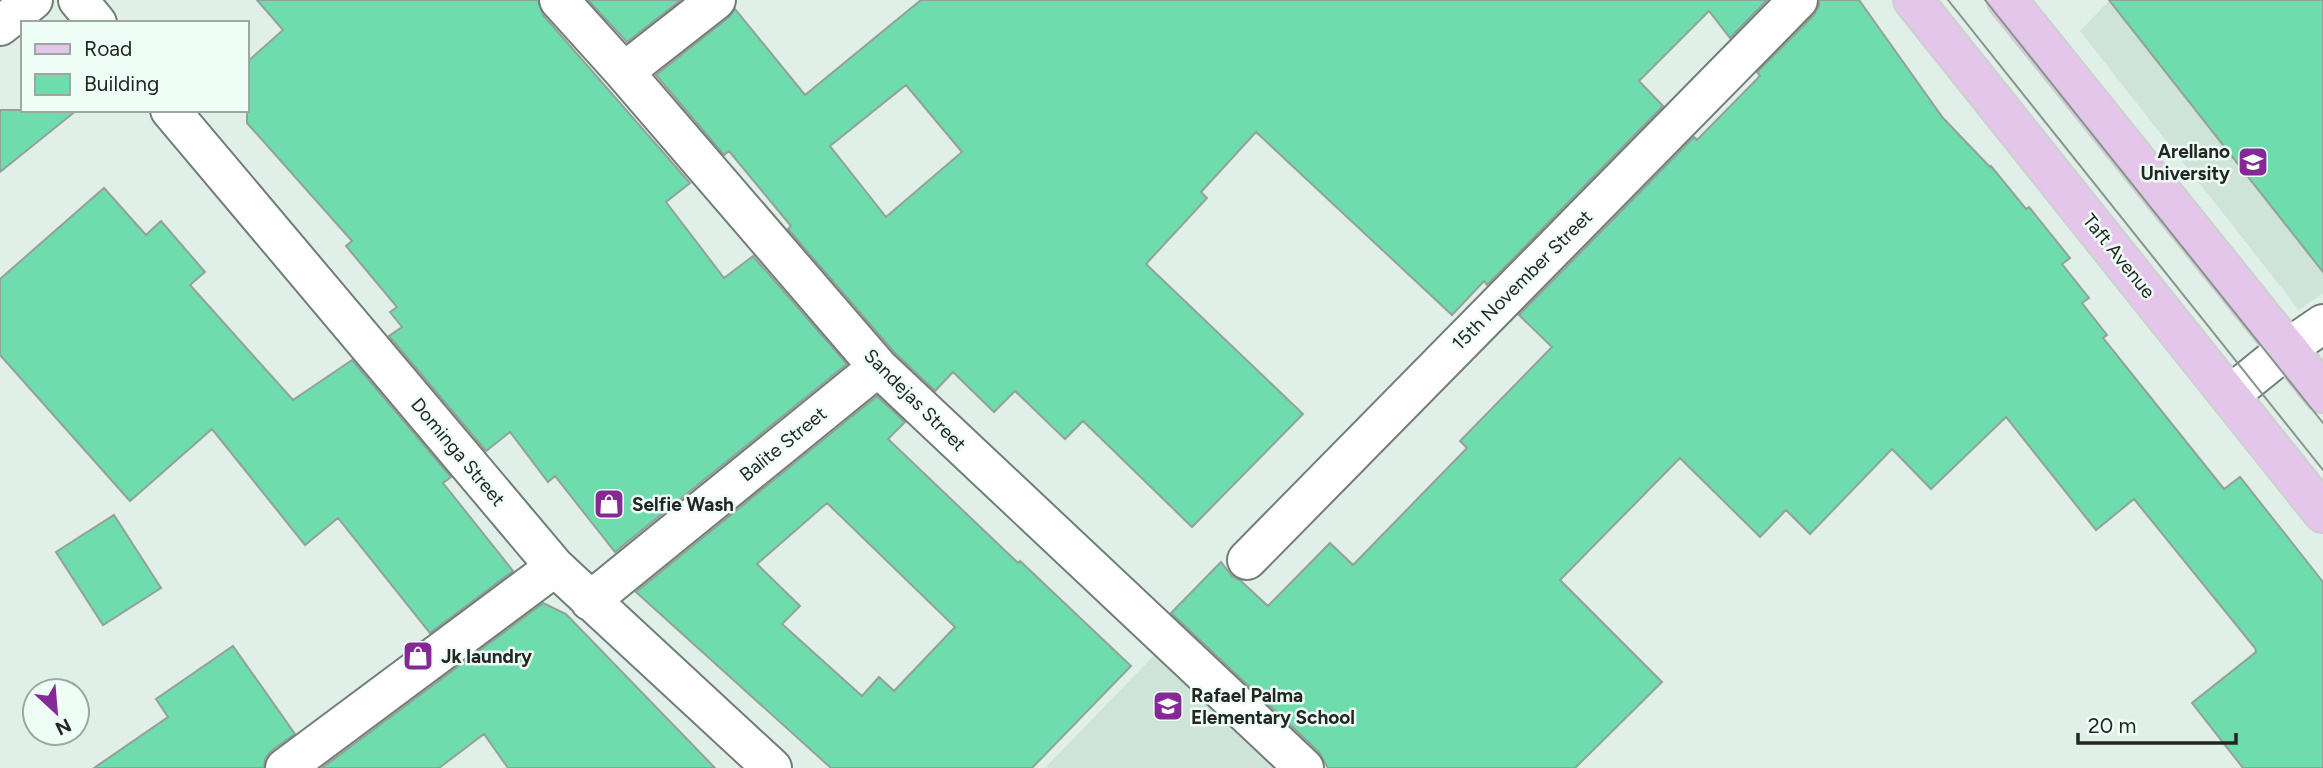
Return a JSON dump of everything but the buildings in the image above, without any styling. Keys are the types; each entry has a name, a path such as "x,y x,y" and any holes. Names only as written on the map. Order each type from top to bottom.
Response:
{"main road":[{"name":"Taft Avenue","path":"1913,0 2323,513"},
{"path":"2007,0 2323,393"}],"street":[{"path":"0,26 33,0"},
{"path":"78,0 95,21"},
{"name":"Sandejas Street","path":"559,0 878,367 1304,768"},
{"path":"624,72 716,0"},
{"name":"15th November Street","path":"1247,560 1798,0"},
{"name":"Dominga Street","path":"172,112 555,567 772,768"},
{"path":"2230,395 2288,348 2323,324"},
{"name":"Balite Street","path":"590,601 878,367"},
{"path":"285,768 555,567"}],"shaded area":[{"name":"Arellano University","path":"2110,0 2323,0 2323,293 2299,310 2080,31"},
{"name":"Rafael Palma Elementary School","path":"1166,643 1296,768 1045,768"}],"tram line":[{"path":"1948,0 2323,470"},
{"path":"1985,0 2323,423"}],"place":[{"name":"Arellano University","path":"2253,162"},
{"name":"Selfie Wash","path":"609,504"},
{"name":"Jk laundry","path":"418,656"},
{"name":"Rafael Palma Elementary School","path":"1168,706"}]}
